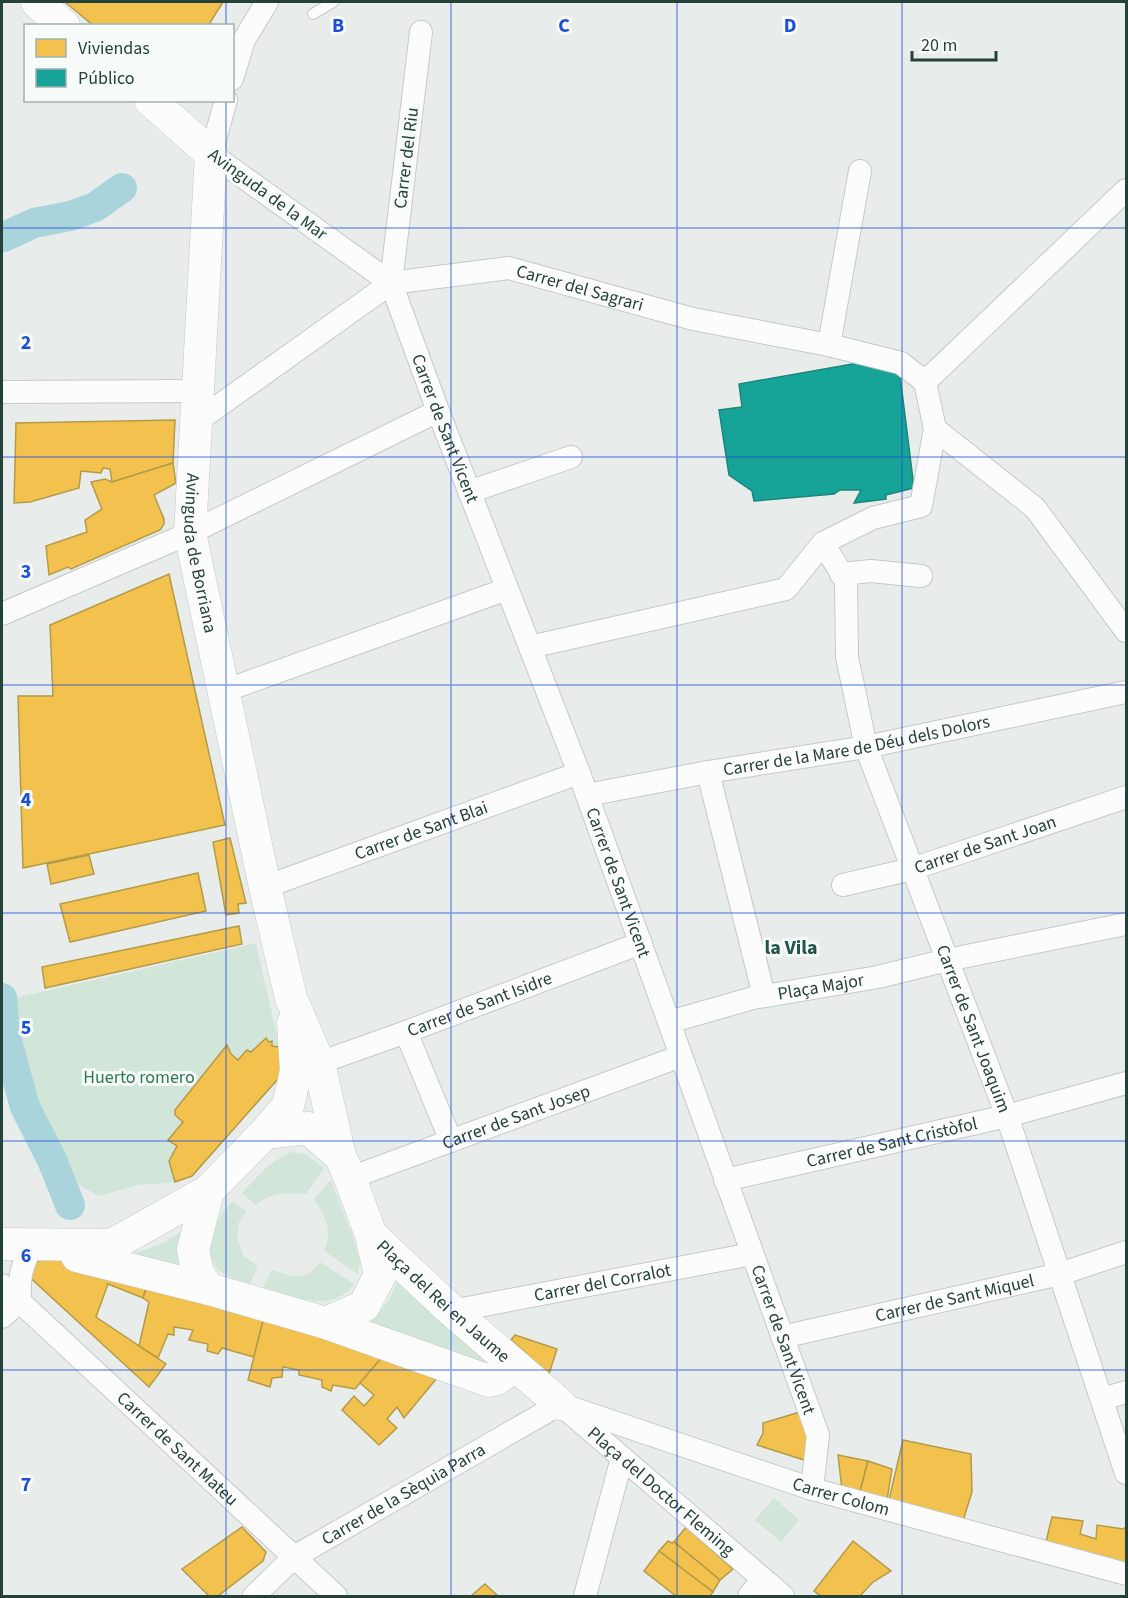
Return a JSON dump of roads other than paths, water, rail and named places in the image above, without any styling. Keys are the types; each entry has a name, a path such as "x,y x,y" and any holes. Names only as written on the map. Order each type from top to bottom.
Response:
{"street":[{"path":"37,2 62,24"},
{"path":"234,73 244,40 267,2"},
{"name":"Carrer del Riu","path":"391,283 421,32"},
{"name":"Avinguda de la Mar","path":"152,102 211,154 391,283"},
{"name":"Avinguda de Borriana","path":"225,102 211,154 190,533 264,887 291,998 319,1063 345,1167"},
{"path":"829,345 860,171"},
{"path":"530,646 786,589 823,543 873,518 921,506 935,429 925,382 1126,190"},
{"name":"Carrer del Sagrari","path":"196,422 391,283 508,268 693,319 829,345 901,363 925,382"},
{"name":"Carrer de Sant Vicent","path":"391,283 469,492 579,773 818,1435 812,1489"},
{"path":"2,392 198,391"},
{"path":"2,614 190,533 438,411"},
{"path":"935,429 1035,508 1126,631"},
{"path":"469,492 571,457"},
{"path":"823,543 844,578 872,571 921,576"},
{"name":"Carrer de Sant Joaquim","path":"844,578 847,657 866,747 1007,1116 1126,1473"},
{"path":"224,691 507,589"},
{"name":"Carrer de la Mare de Déu dels Dolors","path":"587,795 708,772 866,747 1126,692"},
{"name":"Plaça Major","path":"708,772 764,996"},
{"name":"Carrer de Sant Blai","path":"264,887 579,773"},
{"name":"Carrer de Sant Joan","path":"843,885 912,869 1126,797"},
{"name":"Plaça Major","path":"669,1022 764,996 878,977 947,960 1126,924"},
{"name":"Carrer de Sant Isidre","path":"319,1063 641,943"},
{"name":"Avinguda de Borriana","path":"265,1132 288,1106 296,1071 291,998"},
{"path":"406,1032 450,1142"},
{"name":"Carrer de Sant Josep","path":"345,1167 450,1142 681,1056"},
{"name":"Carrer de Sant Cristòfol","path":"726,1180 1007,1116 1126,1083"},
{"name":"Plaça del Rei en Jaume","path":"265,1132 308,1128 345,1167 371,1235 380,1275 364,1306 326,1323"},
{"path":"2,1244 112,1245 208,1191 265,1132"},
{"path":"208,1191 193,1250 198,1274 209,1288"},
{"name":"Plaça del Rei en Jaume","path":"371,1235 452,1311 560,1404"},
{"path":"2,1317 20,1301 19,1278 32,1245"},
{"name":"Plaça del Rei en Jaume","path":"32,1245 209,1288 326,1323 489,1381 497,1379 514,1365"},
{"name":"Carrer de Sant Miquel","path":"782,1337 1060,1274 1126,1252"},
{"name":"Carrer del Corralot","path":"452,1311 752,1254"},
{"name":"Carrer de Sant Mateu","path":"2,1285 336,1596"},
{"path":"1102,1399 1126,1392"},
{"name":"Carrer de la Sèquia Parra","path":"254,1596 294,1557 560,1404"},
{"name":"Carrer Colom","path":"560,1404 812,1489 1126,1574"},
{"name":"Plaça del Doctor Fleming","path":"560,1404 622,1458 756,1588 783,1596"},
{"path":"585,1596 622,1458"}],"lane":[{"path":"313,14 333,2"}],"waterway":[{"path":"4,237 34,223 70,216 95,207 122,188"},
{"path":"2,998 5,1034 25,1107 52,1160 70,1205"}],"district":[{"name":"la Vila","path":"791,947"}],"park label":[{"name":"Huerto romero","path":"139,1077"}]}
